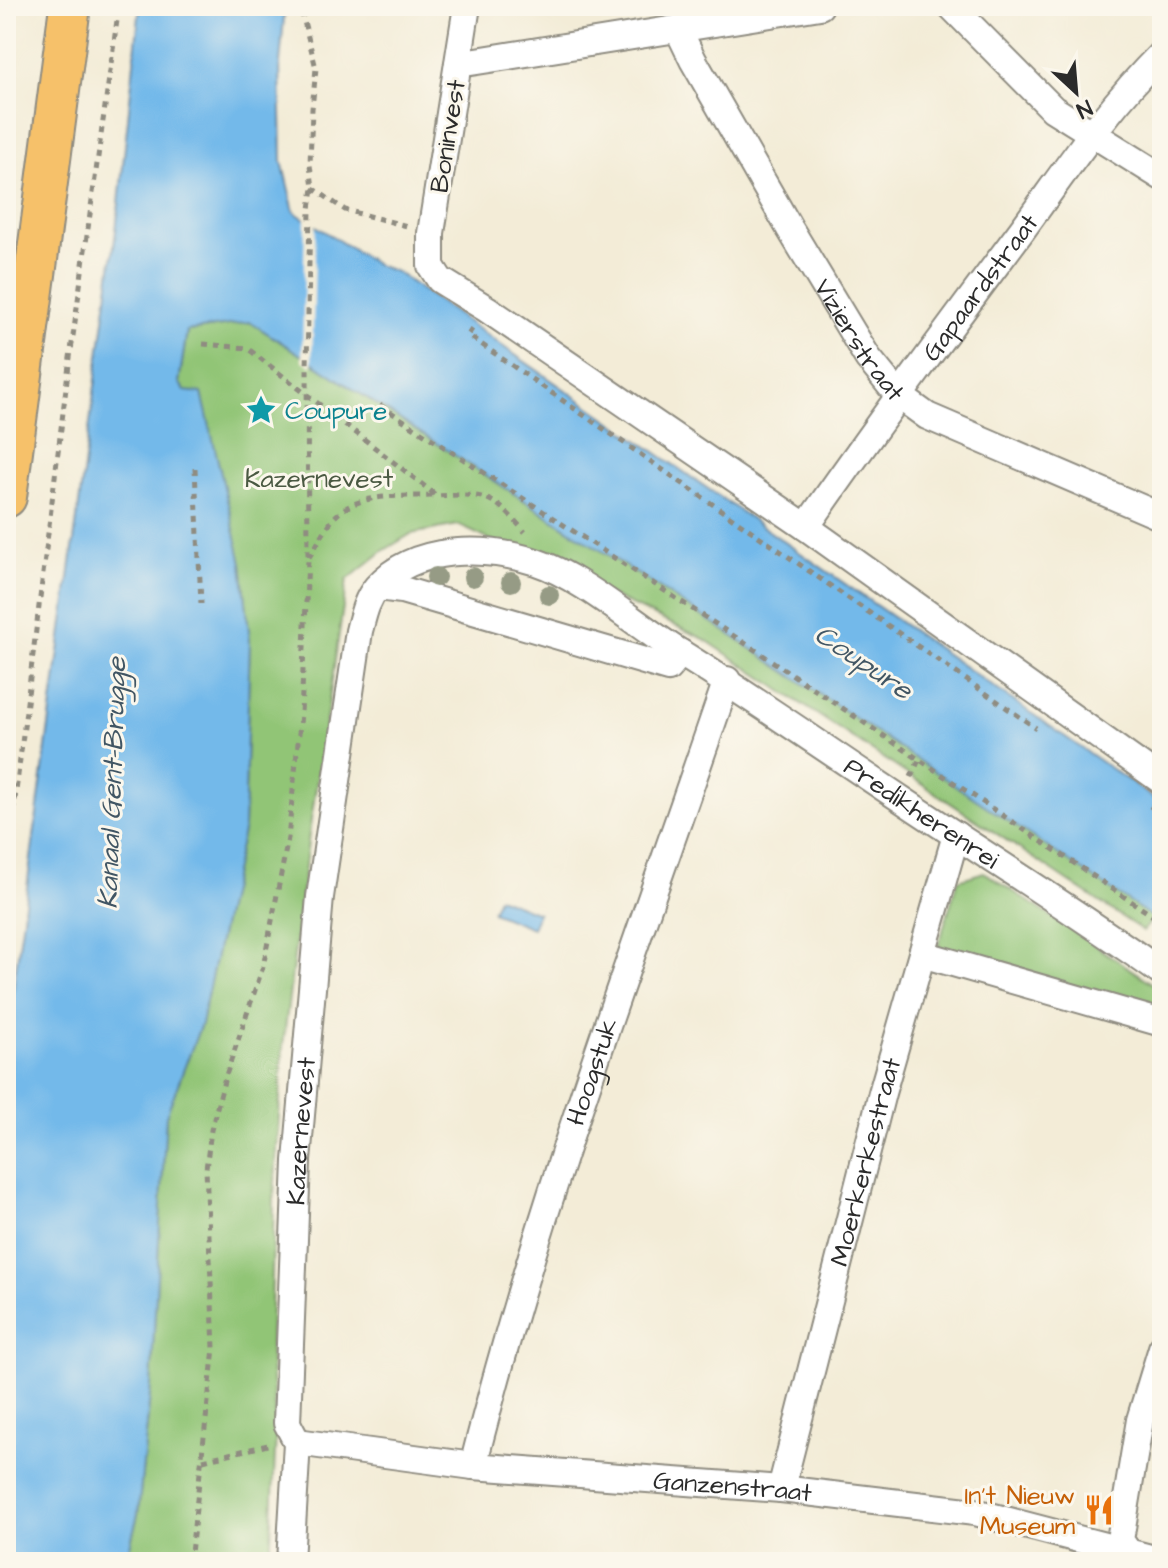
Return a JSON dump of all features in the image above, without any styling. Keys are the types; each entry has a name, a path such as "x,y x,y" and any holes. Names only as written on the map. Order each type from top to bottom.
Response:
{"main road":[{"path":"6,497 70,6"}],"street":[{"name":"Boninvest","path":"467,6 431,233 431,266 440,280 806,527"},
{"path":"458,64 820,6"},
{"path":"951,6 1053,109 1162,177"},
{"name":"Vizierstraat","path":"678,29 790,229 868,358 898,395 927,416 1162,517"},
{"name":"Gapaardstraat","path":"806,527 898,395 1091,133 1162,53"},
{"path":"806,527 1162,781"},
{"name":"Predikherenrei","path":"372,596 408,566 447,553 513,556 556,570 727,680 1162,973"},
{"path":"372,596 417,594 668,668 681,653"},
{"name":"Kazernevest","path":"290,1562 297,1442 287,1423 297,1161 320,897 359,631 372,596"},
{"name":"Hoogstuk","path":"473,1466 503,1349 606,1029 727,680"},
{"name":"Moerkerkestraat","path":"781,1489 882,1093 956,835"},
{"path":"922,954 1162,1023"},
{"path":"1130,1556 1120,1540 1137,1434 1162,1348"},
{"name":"Ganzenstraat","path":"297,1442 473,1466 781,1489 975,1512 1130,1556 1162,1561"}],"path":[{"path":"6,872 68,372 119,6"},
{"path":"190,1562 214,1348 206,1169 211,1130 224,1081 263,967 288,838 301,714 308,559 307,380 313,188 310,165 316,68 300,6"},
{"path":"313,188 345,210 431,233"},
{"path":"468,335 1044,733"},
{"path":"203,344 247,348 437,496"},
{"path":"380,405 1162,922"},
{"path":"195,468 201,604"},
{"path":"308,559 335,517 352,505 371,498 463,495 489,498 528,536"},
{"path":"1149,805 1162,814"},
{"path":"203,1460 297,1442"}],"green space":[{"name":"Kazernevest","path":"250,322 722,629 1155,917 1143,931 704,639 458,525 411,534 383,551 347,580 309,834 283,1046 274,1199 270,1348 276,1432 270,1562 126,1562 138,1514 151,1385 166,1115 201,1024 244,826 250,641 242,563 179,382 187,331"},
{"path":"984,872 1162,990 1160,1014 937,950 958,880"}],"water":[{"name":"Kanaal Gent-Brugge","path":"140,6 285,6 280,63 282,161 294,212 377,265 396,272 1162,804 1162,924 722,629 250,322 187,331 179,382 185,391 202,393 242,563 250,641 244,827 201,1024 166,1116 151,1385 138,1514 126,1562 6,1562 6,1043 116,231"},
{"path":"498,897 538,913 532,928 492,912"}],"pier":[{"path":"305,214 316,221 312,367 302,360"}],"place":[{"name":"Coupure","path":"261,410"},
{"name":"In't Nieuw Museum","path":"1099,1510"}]}
